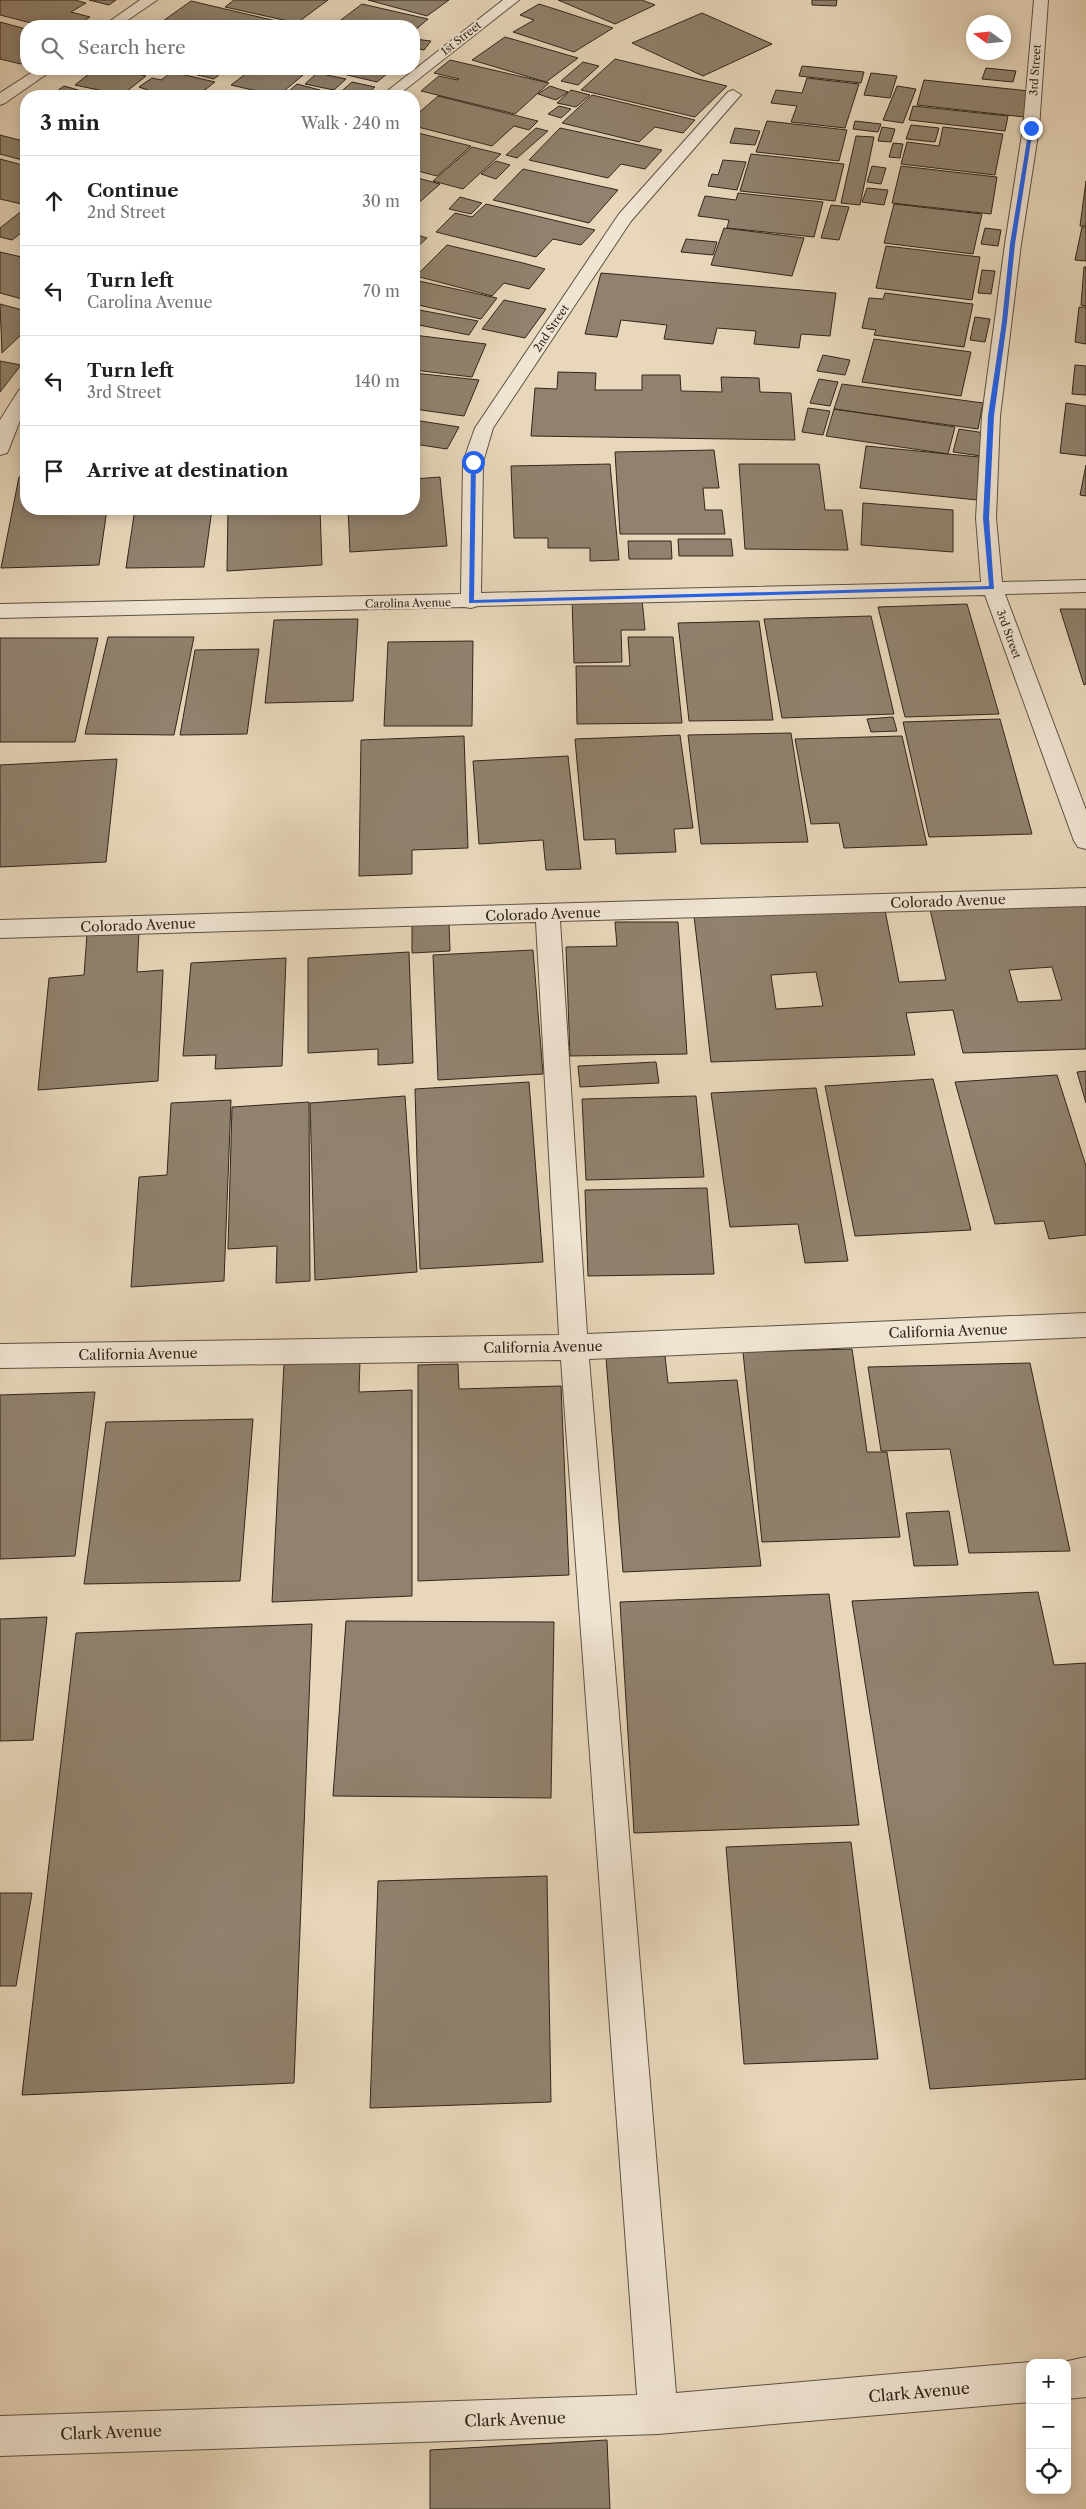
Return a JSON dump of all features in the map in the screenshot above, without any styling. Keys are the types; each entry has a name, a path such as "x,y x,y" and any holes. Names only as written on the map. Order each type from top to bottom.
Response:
{"street":[{"path":"119,20 150,0"},
{"name":"1st Street","path":"420,71 512,0"},
{"name":"3rd Street","path":"1042,0 1031,128 1012,244 1004,322 991,416 986,518 992,587 1086,841"},
{"path":"0,100 38,75"},
{"name":"1st Street","path":"396,90 415,75"},
{"path":"10,76 29,81"},
{"name":"2nd Street","path":"471,602 473,462 484,428 625,218 733,95"},
{"path":"0,449 10,415 20,402"},
{"name":"Carolina Avenue","path":"0,611 471,602 1086,586"},
{"name":"Colorado Avenue","path":"0,929 1086,897"},
{"path":"548,914 574,1347 658,2414"},
{"name":"California Avenue","path":"0,1356 574,1347 1086,1325"},
{"path":"1071,2379 1086,2377"},
{"name":"Clark Avenue","path":"0,2436 658,2414 1026,2382"}],"building":[{"path":"0,0 75,0 86,3 71,12 90,17 85,20 20,20 0,15"},
{"path":"89,0 116,0 109,5"},
{"path":"234,0 328,0 301,20 284,20 225,7"},
{"path":"368,0 449,0 427,16"},
{"path":"558,0 642,0 655,5 615,24"},
{"path":"812,0 837,0 836,6 812,5"},
{"path":"191,1 272,20 164,20"},
{"path":"362,4 428,19 420,26 420,20 341,20"},
{"path":"539,4 613,28 574,52 513,32 534,20 520,15"},
{"path":"702,13 772,44 703,76 632,43"},
{"path":"0,22 20,27 20,64 0,59"},
{"path":"505,37 578,58 546,82 472,60"},
{"path":"420,40 431,41 424,50 420,49"},
{"path":"615,59 727,86 695,117 581,90"},
{"path":"450,60 549,83 515,114 421,91 439,76 459,79 434,73"},
{"path":"583,62 599,66 578,85 561,81"},
{"path":"802,66 864,72 861,83 799,76"},
{"path":"986,68 1016,71 1013,82 982,79"},
{"path":"871,73 897,76 890,98 864,95"},
{"path":"88,75 146,76 128,90 98,90 75,85"},
{"path":"168,75 185,75 215,82 205,90 148,90 139,87 152,78 161,80"},
{"path":"198,75 219,75 214,79"},
{"path":"244,75 303,75 285,90 252,90 231,85"},
{"path":"315,75 327,75 346,79 334,90 305,84"},
{"path":"347,75 386,75 377,82"},
{"path":"807,78 859,84 845,128 791,122 797,106 771,103 776,90 802,93"},
{"path":"924,80 1029,91 1024,117 917,105"},
{"path":"352,82 375,87 372,90 343,90"},
{"path":"297,84 320,90 290,90"},
{"path":"64,86 78,90 58,90"},
{"path":"550,86 568,92 556,100 538,94"},
{"path":"897,86 916,89 903,123 883,120"},
{"path":"571,90 590,95 576,107 557,103"},
{"path":"592,95 695,120 683,133 655,127 639,142 562,123"},
{"path":"438,96 538,121 529,130 514,126 492,146 420,128 420,112"},
{"path":"559,106 571,109 561,118 548,114"},
{"path":"913,106 1008,116 1005,131 909,120"},
{"path":"767,121 847,130 839,161 756,152"},
{"path":"855,121 881,124 878,132 853,129"},
{"path":"911,125 939,128 935,142 906,139"},
{"path":"882,127 895,129 891,142 878,141"},
{"path":"943,127 1003,134 995,175 901,164 907,142 939,146"},
{"path":"536,128 548,131 517,158 506,155"},
{"path":"560,128 662,150 645,169 621,164 608,178 529,160"},
{"path":"735,128 760,131 755,145 730,143"},
{"path":"420,133 471,146 437,176 420,172"},
{"path":"0,135 20,140 20,159 0,154"},
{"path":"856,136 874,137 860,205 841,203"},
{"path":"893,143 903,144 900,158 889,157"},
{"path":"472,147 501,154 463,189 433,181"},
{"path":"751,154 844,164 835,201 740,191"},
{"path":"0,159 20,164 20,204 0,199"},
{"path":"723,160 746,162 737,190 708,186 712,174 718,175"},
{"path":"496,161 510,165 496,179 481,174"},
{"path":"872,166 886,168 881,184 867,182"},
{"path":"901,166 997,177 991,214 892,203"},
{"path":"523,169 618,190 589,223 493,200"},
{"path":"420,179 440,184 420,202"},
{"path":"1086,181 1086,226 1080,226"},
{"path":"867,188 888,190 884,205 862,202"},
{"path":"738,193 823,202 814,237 727,228 729,220 698,216 705,196 736,200"},
{"path":"460,197 482,203 471,214 449,209"},
{"path":"486,204 595,230 581,245 553,239 536,257 436,232 455,213 472,217"},
{"path":"894,204 982,214 973,254 884,243"},
{"path":"831,205 849,207 839,240 821,238"},
{"path":"20,212 20,234 12,240 0,237 0,228"},
{"path":"1082,227 1086,227 1086,261 1075,260"},
{"path":"724,228 804,238 792,276 711,265"},
{"path":"985,228 1001,230 998,246 981,244"},
{"path":"420,236 427,238 420,244"},
{"path":"686,239 717,242 713,255 681,252"},
{"path":"447,245 545,269 529,289 504,283 492,296 420,277 420,272"},
{"path":"886,246 980,257 972,300 876,288"},
{"path":"0,252 20,257 20,298 0,293"},
{"path":"1084,267 1086,267 1086,306 1081,305"},
{"path":"982,270 995,271 991,294 978,293"},
{"path":"601,273 836,293 830,336 801,334 799,348 754,344 756,331 717,328 713,344 664,339 667,325 621,320 617,337 585,334"},
{"path":"420,281 497,298 481,319 420,305"},
{"path":"885,293 973,304 964,347 874,335 876,330 862,328 869,298 883,299"},
{"path":"504,300 546,309 525,338 482,329"},
{"path":"0,304 20,309 20,336 2,353"},
{"path":"1079,307 1086,307 1086,344 1075,342"},
{"path":"420,310 478,321 469,335 420,325"},
{"path":"975,317 990,319 985,342 970,340"},
{"path":"420,336 486,344 472,377 420,371"},
{"path":"874,339 971,352 961,396 862,382"},
{"path":"823,355 850,360 845,375 817,371"},
{"path":"0,361 20,365 20,366 0,392"},
{"path":"1075,365 1086,366 1086,395 1072,394"},
{"path":"558,372 596,373 595,390 642,390 642,375 680,375 681,391 722,392 721,377 759,378 760,392 791,393 795,440 531,436 535,388 557,389"},
{"path":"420,374 479,380 464,416 420,410"},
{"path":"819,379 838,382 830,406 810,403"},
{"path":"842,384 983,403 978,429 834,409"},
{"path":"1066,403 1086,406 1086,456 1060,453"},
{"path":"808,408 830,411 823,435 802,432"},
{"path":"834,409 955,427 948,454 826,436"},
{"path":"420,421 459,427 447,449 420,445"},
{"path":"959,429 985,433 981,456 953,452"},
{"path":"866,446 979,457 977,500 860,488"},
{"path":"714,450 719,488 703,488 705,510 722,510 725,534 620,534 615,452"},
{"path":"610,464 619,560 590,561 590,548 548,548 548,538 514,538 511,466"},
{"path":"739,464 819,464 825,510 842,510 848,550 745,549"},
{"path":"1086,465 1086,496 1080,495"},
{"path":"19,477 20,515 106,515 99,565 1,568"},
{"path":"440,477 447,546 350,552 348,515 420,515 420,479"},
{"path":"863,503 953,510 953,552 861,545"},
{"path":"134,515 211,515 204,567 126,568"},
{"path":"228,515 320,515 322,565 227,571"},
{"path":"678,539 731,539 733,556 679,556"},
{"path":"628,541 671,541 672,559 629,559"},
{"path":"572,599 642,599 645,630 621,630 622,662 574,663"},
{"path":"967,604 999,714 905,717 878,607"},
{"path":"1060,609 1086,609 1086,684 1084,685"},
{"path":"871,616 894,714 782,718 764,619"},
{"path":"358,619 353,701 265,703 274,620"},
{"path":"759,621 773,720 689,721 678,623"},
{"path":"108,637 194,637 174,735 85,734"},
{"path":"628,637 673,637 682,723 577,724 576,666 630,666"},
{"path":"0,638 98,638 75,742 0,742"},
{"path":"473,641 472,726 384,726 388,642"},
{"path":"259,649 247,734 180,735 195,650"},
{"path":"893,717 897,731 871,732 867,719"},
{"path":"1000,719 1032,834 929,837 903,722"},
{"path":"791,733 808,842 701,844 688,735"},
{"path":"680,735 693,828 674,829 676,852 616,854 615,839 584,840 575,739"},
{"path":"464,736 468,848 412,850 412,874 359,876 361,740"},
{"path":"902,736 927,845 844,848 839,823 811,824 795,739"},
{"path":"568,756 581,869 546,870 543,840 479,844 473,761"},
{"path":"117,759 106,862 0,867 0,765"},
{"path":"1086,904 1086,1049 963,1053 953,1010 906,1013 915,1055 711,1062 694,916 885,910 899,982 946,980 930,909","holes":["1052,967 1062,1000 1018,1002 1009,970","816,972 823,1006 776,1009 771,975"]},
{"path":"449,922 450,951 412,953 412,924"},
{"path":"615,922 678,922 687,1054 570,1056 566,947 617,946"},
{"path":"139,931 137,972 163,970 158,1081 38,1090 49,978 84,975 87,934"},
{"path":"533,950 543,1074 438,1080 433,955"},
{"path":"409,952 413,1063 378,1065 378,1049 308,1053 308,958"},
{"path":"286,958 282,1066 215,1069 216,1055 183,1056 191,963"},
{"path":"656,1062 659,1083 580,1087 578,1066"},
{"path":"1086,1071 1086,1103 1077,1072"},
{"path":"1057,1075 1086,1166 1086,1235 1049,1239 1044,1221 995,1224 955,1082"},
{"path":"933,1079 971,1230 855,1236 825,1086"},
{"path":"529,1082 543,1262 420,1269 415,1089"},
{"path":"816,1088 848,1261 805,1263 798,1224 730,1227 711,1093"},
{"path":"405,1096 417,1272 315,1280 310,1103"},
{"path":"696,1096 704,1177 586,1180 582,1099"},
{"path":"231,1100 224,1281 131,1287 139,1177 167,1175 171,1103"},
{"path":"309,1102 310,1281 276,1283 277,1246 228,1249 232,1107"},
{"path":"707,1188 714,1274 588,1276 585,1190"},
{"path":"852,1349 867,1452 887,1452 900,1537 762,1542 743,1352"},
{"path":"665,1356 668,1383 737,1380 761,1566 623,1572 606,1358"},
{"path":"360,1360 359,1392 412,1390 412,1596 272,1602 284,1363"},
{"path":"1030,1363 1070,1551 969,1553 950,1449 881,1451 868,1367"},
{"path":"458,1364 459,1389 561,1386 569,1575 418,1581 418,1365"},
{"path":"95,1392 75,1556 0,1559 0,1395"},
{"path":"253,1419 240,1581 84,1584 106,1422"},
{"path":"949,1511 958,1565 914,1566 906,1513"},
{"path":"1038,1592 1054,1665 1086,1663 1086,2079 930,2089 852,1601"},
{"path":"829,1594 859,1825 634,1833 620,1602"},
{"path":"47,1617 33,1740 0,1741 0,1619"},
{"path":"346,1621 554,1622 551,1798 333,1796"},
{"path":"312,1624 294,2083 22,2095 76,1633"},
{"path":"851,1842 878,2059 744,2064 726,1847"},
{"path":"547,1876 551,2102 370,2108 378,1881"},
{"path":"0,1893 32,1893 16,1986 0,1986"},
{"path":"607,2440 610,2509 430,2509 430,2450"}],"route":[{"path":"473,462 471,602 992,587 986,518 991,416 1004,322 1012,244 1031,128"}]}
